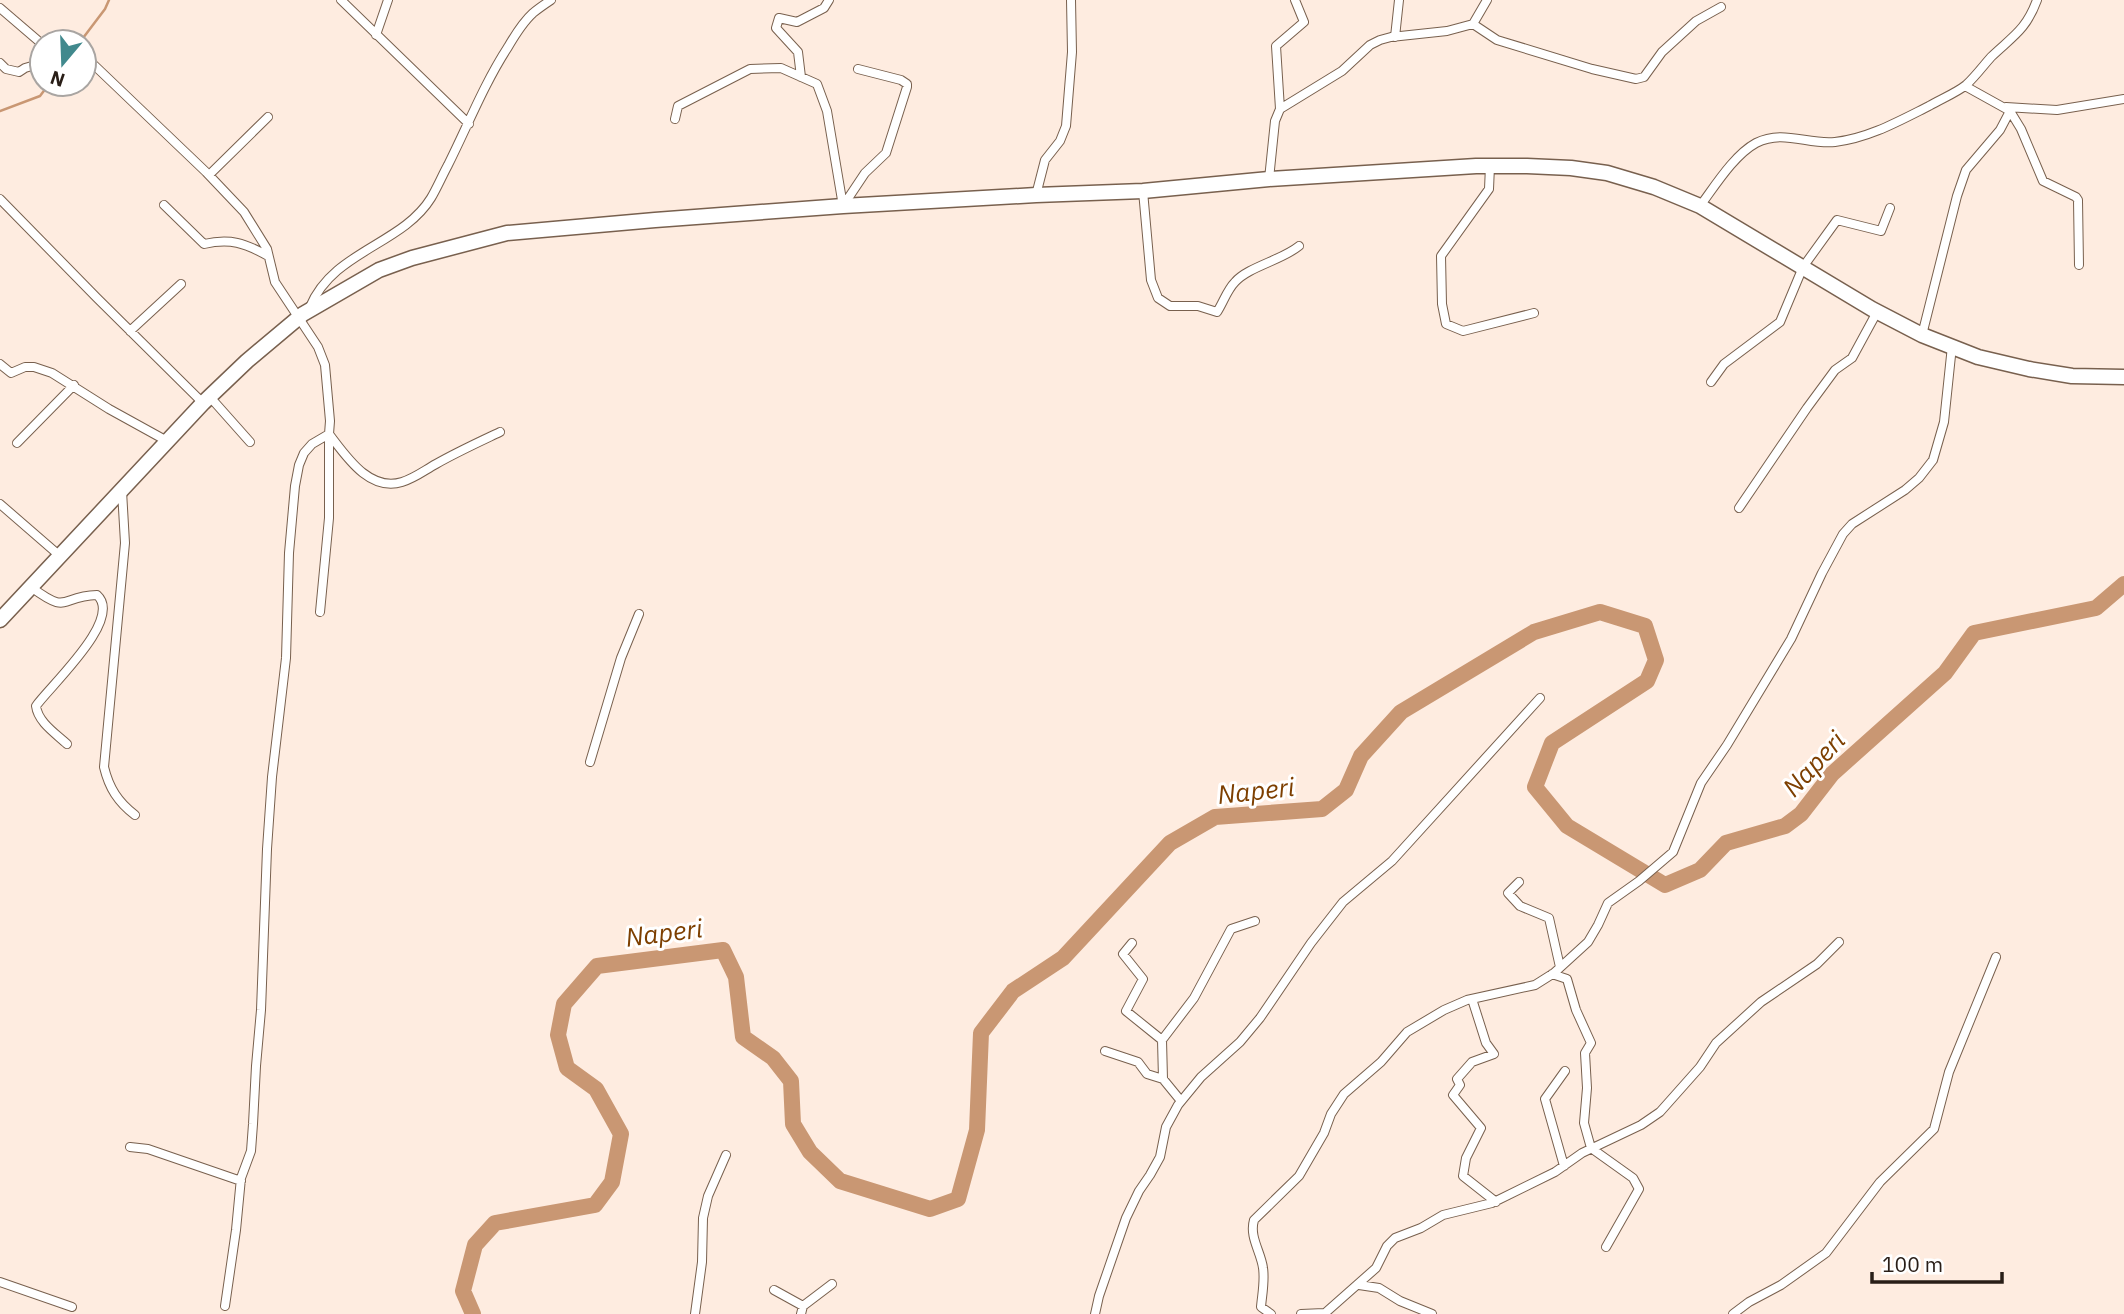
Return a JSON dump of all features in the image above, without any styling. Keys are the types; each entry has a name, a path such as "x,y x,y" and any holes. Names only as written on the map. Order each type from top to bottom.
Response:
{"highway":[{"path":"0,620 207,400 247,360 304,314 379,270 412,257 507,233 844,206 1143,191 1269,179 1490,166 1571,168 1607,173 1654,187 1700,206 1877,312 1922,335 1978,357 2072,376 2124,377"}],"street":[{"path":"341,0 469,124"},
{"path":"376,35 388,0"},
{"path":"533,13 537,0"},
{"path":"304,314 316,293 332,275 357,255 410,222 430,200 469,124 489,76 533,13 551,0"},
{"path":"801,77 798,52 776,28 779,18 797,22 824,8 829,0"},
{"path":"1035,195 1045,160 1060,141 1066,126 1072,52 1071,0"},
{"path":"1269,179 1275,121 1280,109 1276,46 1304,22 1294,0"},
{"path":"1395,37 1399,0"},
{"path":"1280,109 1342,71 1370,45 1395,37 1447,31 1473,24 1487,0"},
{"path":"1700,206 1720,178 1755,143 1773,136 1823,143 1851,140 1899,121 1965,86 1989,59 2021,31 2037,0"},
{"path":"1473,24 1497,40 1592,69 1636,79 1644,77 1662,52 1696,20 1721,7"},
{"path":"0,8 28,32"},
{"path":"0,63 6,69 19,72 28,68"},
{"path":"675,119 678,106 750,69 781,68 817,84 827,111 844,206"},
{"path":"98,69 244,212 267,249 275,282 304,314 318,346 325,365 330,421 329,518 320,612"},
{"path":"844,206 865,173 886,152 907,87 901,80 858,69"},
{"path":"1965,86 2007,109 2021,129 2043,181 2074,195 2078,200 2080,265"},
{"path":"2007,109 2056,110 2124,99"},
{"path":"1922,335 1966,170 2000,130 2007,109"},
{"path":"209,175 268,117"},
{"path":"1490,166 1489,189 1441,256 1446,324 1463,331 1534,313"},
{"path":"1143,191 1151,280 1158,298 1170,306 1198,306 1217,312 1235,281 1268,262 1288,255 1299,246"},
{"path":"0,199 130,331 250,442"},
{"path":"164,205 204,244 220,240 246,244 268,256"},
{"path":"1710,382 1724,364 1780,322 1803,267 1837,220 1881,231 1890,208"},
{"path":"130,331 181,284"},
{"path":"1739,508 1835,370 1852,358 1877,312"},
{"path":"1271,1314 1261,1307 1264,1270 1254,1241 1254,1220 1298,1176 1344,1094 1381,1062 1407,1032 1444,1010 1472,999 1535,985 1552,974 1588,942 1608,903 1668,858 1677,844 1685,817 1701,783 1791,639 1843,534 1852,524 1905,490 1933,460 1944,422 1952,346"},
{"path":"0,364 11,373 25,367 34,367 74,385 109,409 167,441"},
{"path":"17,443 74,385"},
{"path":"329,434 361,471 377,481 399,483 500,432"},
{"path":"225,1306 241,1181 251,1151 261,1010 267,849 272,777 286,658 289,552 295,486 304,453 312,444 329,434"},
{"path":"122,491 125,543 104,767 113,792 123,806 135,815"},
{"path":"0,504 60,556"},
{"path":"31,587 60,605 85,596 97,595 103,607 98,631 36,706 41,719 67,744"},
{"path":"590,762 621,658 639,614"},
{"path":"1095,1314 1098,1296 1126,1219 1160,1157 1166,1127 1181,1101 1260,1018 1311,943 1343,902 1392,861 1540,698"},
{"path":"1519,882 1508,893 1520,906 1549,918 1560,967"},
{"path":"1163,1079 1162,1040 1194,998 1231,929 1255,921"},
{"path":"1301,1314 1324,1314 1376,1268 1387,1246 1395,1238 1421,1228 1443,1215 1496,1202 1564,1166 1591,1148 1641,1125 1660,1112 1696,1072 1716,1043 1760,1002 1817,964 1839,942"},
{"path":"1132,943 1123,954 1143,979 1126,1011 1162,1040"},
{"path":"1733,1314 1826,1253 1880,1182 1934,1129 1949,1072 1996,957"},
{"path":"1552,974 1567,979 1576,1010 1591,1043 1585,1053 1587,1088 1584,1123 1591,1148 1633,1178 1639,1189 1606,1247"},
{"path":"1472,999 1486,1043 1494,1054 1472,1062 1457,1079 1460,1085 1453,1095 1481,1128 1466,1158 1464,1176 1496,1202"},
{"path":"1105,1051 1138,1062 1147,1074 1163,1079 1181,1101"},
{"path":"1564,1166 1545,1099 1565,1071"},
{"path":"130,1147 148,1149 241,1181"},
{"path":"696,1314 702,1262 703,1218 708,1196 726,1154"},
{"path":"0,1282 72,1307"},
{"path":"774,1290 802,1310 832,1284"},
{"path":"1359,1284 1378,1288 1400,1301 1432,1314"}],"waterway":[{"path":"91,28 109,0"},
{"path":"0,111 35,98"},
{"name":"Naperi","path":"473,1314 463,1291 475,1245 495,1223 595,1205 612,1182 621,1134 596,1089 567,1068 558,1035 564,1004 597,966 723,950 736,977 743,1037 773,1058 791,1081 793,1124 810,1152 840,1181 930,1209 958,1199 977,1130 981,1033 1013,991 1063,958 1170,843 1215,817 1322,809 1346,790 1361,756 1401,712 1534,632 1600,612 1645,626 1656,660 1647,681 1552,743 1535,787 1567,826 1665,885 1700,870 1726,843 1785,826 1801,814 1832,774 1945,673 1974,633 2096,608 2124,584"}]}
